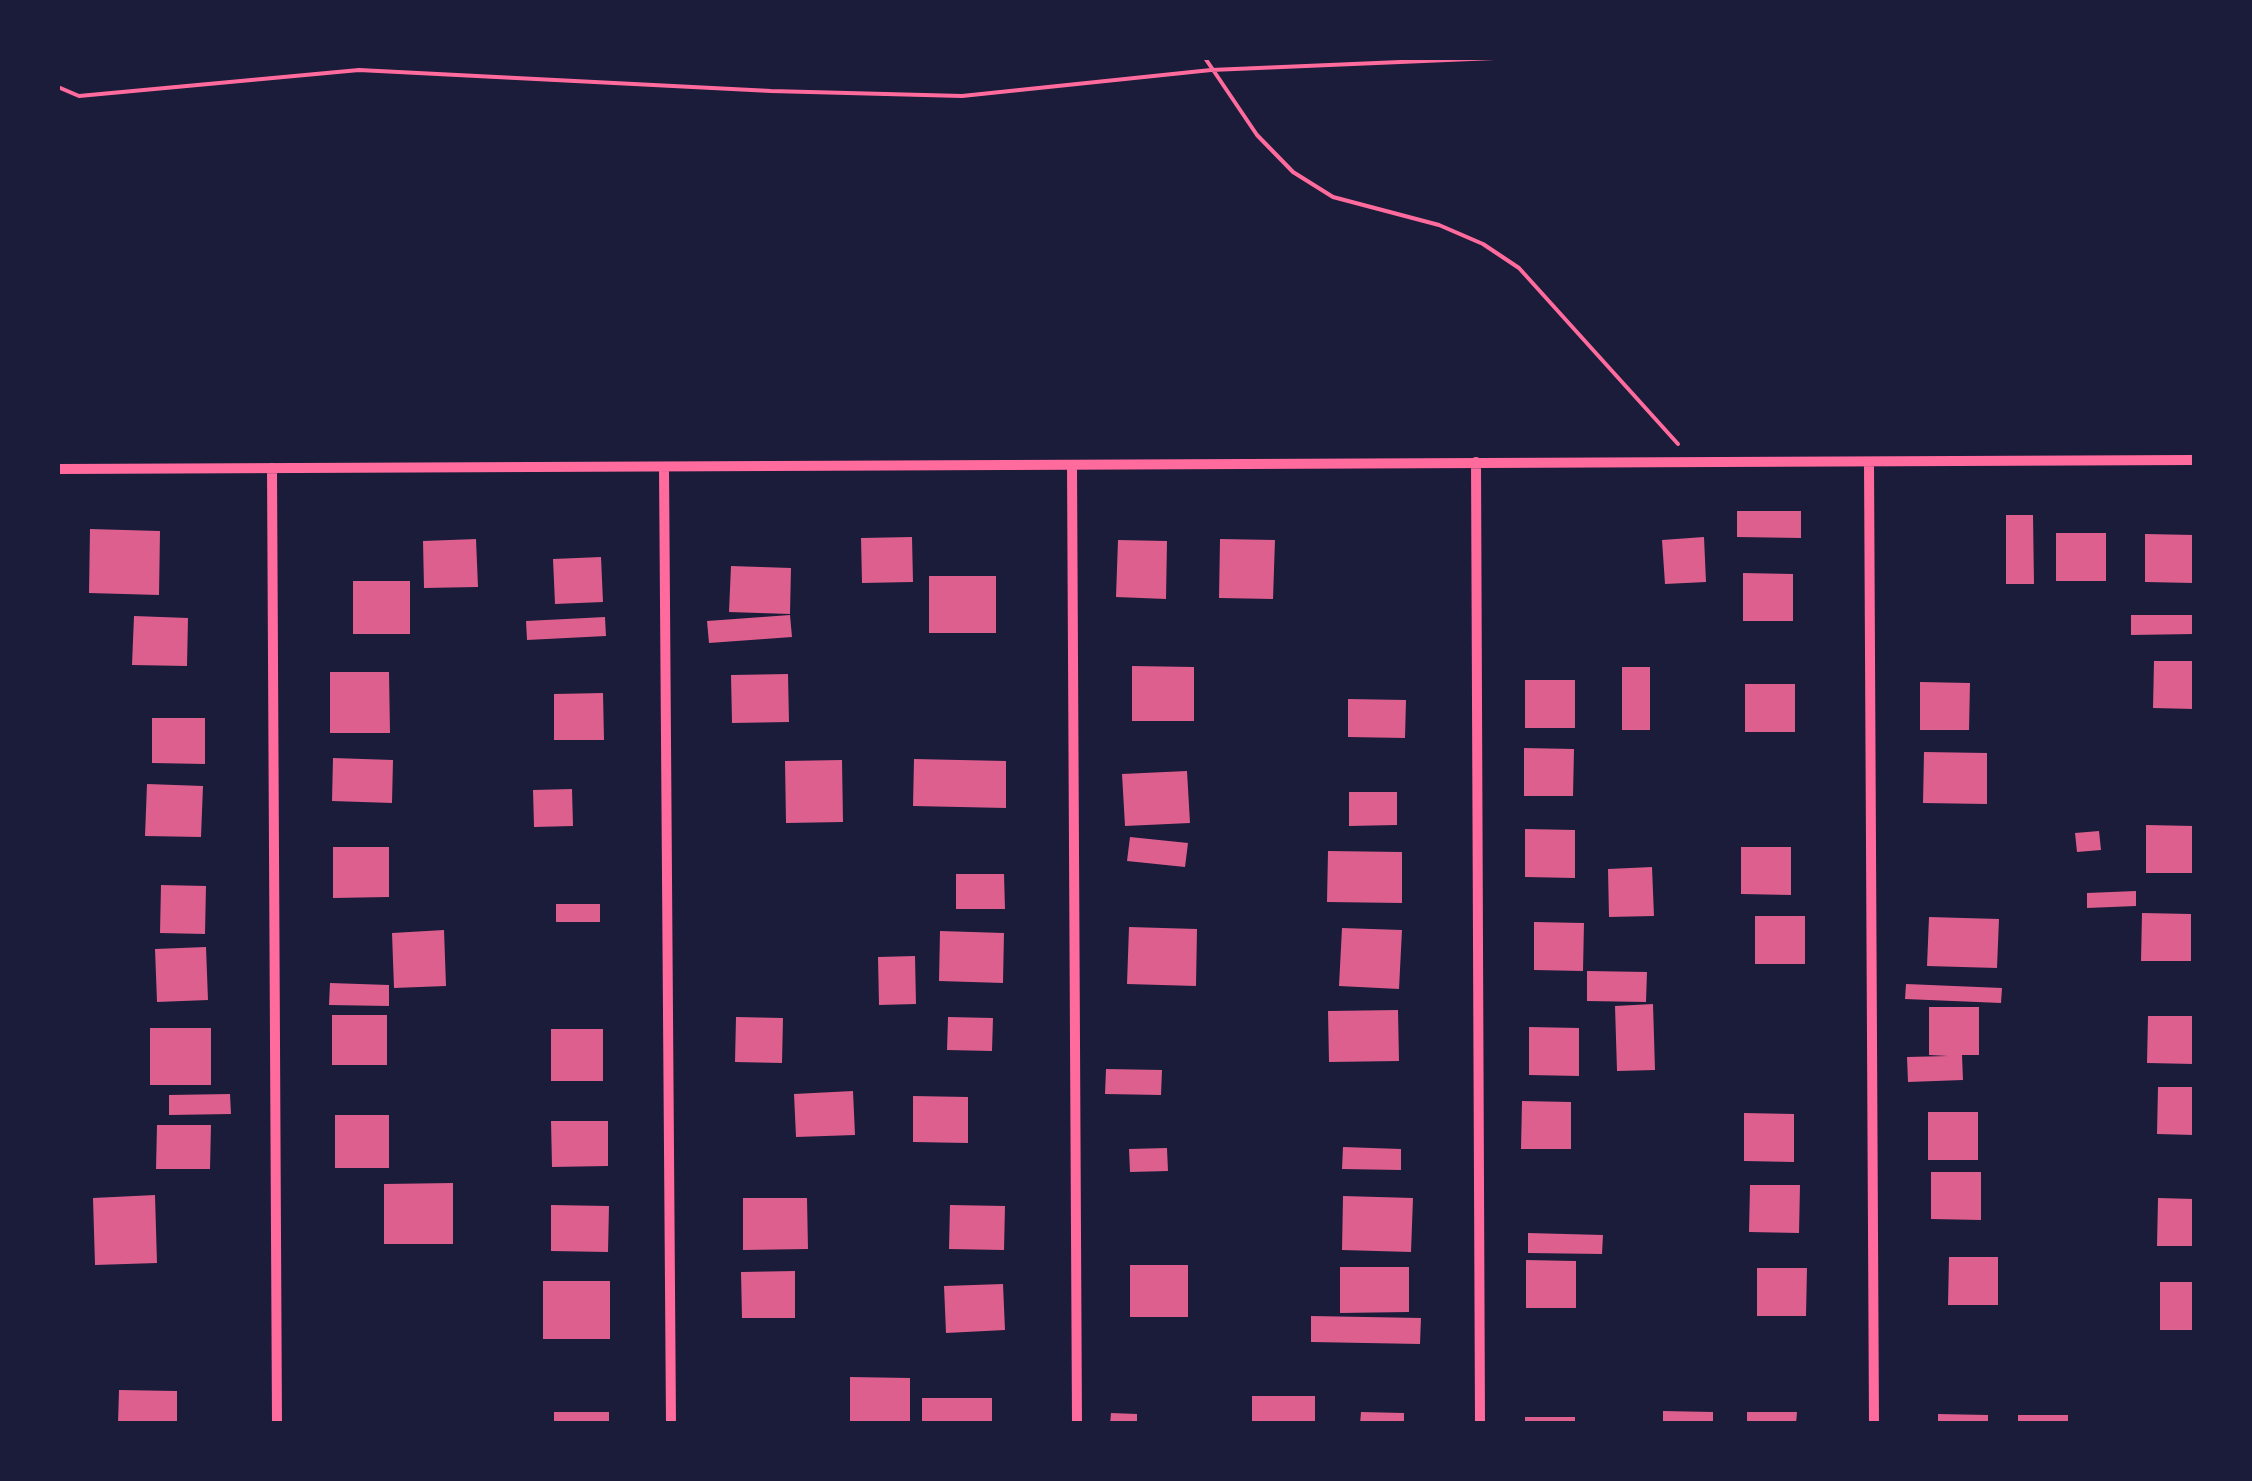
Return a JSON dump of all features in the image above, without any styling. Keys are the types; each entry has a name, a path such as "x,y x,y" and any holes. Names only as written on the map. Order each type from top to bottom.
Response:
{"street":[{"path":"58,468 2194,460"},
{"path":"1476,462 1480,1424"},
{"path":"1869,462 1874,1424"},
{"path":"1072,465 1076,1424"},
{"path":"664,467 671,1424"},
{"path":"272,468 277,1424"}],"path":[{"path":"1204,58 1257,134 1293,172 1333,197 1440,225 1483,244 1519,268 1694,462"},
{"path":"58,87 80,96 358,70 771,91 962,96 1211,70 1496,58"}],"building":[{"path":"1737,511 1801,511 1801,538 1737,537"},
{"path":"2006,515 2033,515 2034,584 2006,584"},
{"path":"90,529 160,531 159,595 89,593"},
{"path":"2056,533 2106,533 2106,581 2056,581"},
{"path":"2145,534 2194,535 2194,583 2145,582"},
{"path":"912,537 913,582 862,583 861,538"},
{"path":"1704,537 1706,582 1665,584 1662,540"},
{"path":"476,539 478,587 424,588 423,541"},
{"path":"1220,539 1275,540 1273,599 1219,598"},
{"path":"1118,540 1167,541 1166,599 1116,597"},
{"path":"601,557 603,602 555,604 553,559"},
{"path":"731,566 791,568 790,614 729,612"},
{"path":"1743,573 1793,574 1793,621 1743,621"},
{"path":"929,576 996,576 996,633 929,633"},
{"path":"353,581 410,581 410,634 353,634"},
{"path":"790,615 792,637 709,643 707,621"},
{"path":"2131,615 2194,615 2194,634 2131,635"},
{"path":"134,616 188,618 187,666 132,665"},
{"path":"605,617 606,636 527,640 526,621"},
{"path":"2154,661 2194,661 2194,709 2153,708"},
{"path":"1132,666 1194,667 1194,721 1132,721"},
{"path":"1622,667 1650,667 1650,730 1622,730"},
{"path":"330,672 389,672 390,733 330,733"},
{"path":"788,674 789,722 732,723 731,675"},
{"path":"1525,680 1575,680 1575,728 1525,728"},
{"path":"1920,682 1970,683 1969,730 1920,730"},
{"path":"1745,684 1795,684 1795,732 1745,732"},
{"path":"603,693 604,740 554,740 554,694"},
{"path":"1348,699 1406,700 1405,738 1348,737"},
{"path":"152,718 205,718 205,764 152,763"},
{"path":"1524,748 1574,749 1573,796 1524,796"},
{"path":"1924,752 1987,753 1987,804 1923,803"},
{"path":"333,758 393,760 392,803 332,801"},
{"path":"914,759 1006,761 1006,808 913,806"},
{"path":"842,760 843,822 786,823 785,761"},
{"path":"1187,771 1190,823 1125,826 1122,774"},
{"path":"147,784 203,786 201,837 145,836"},
{"path":"572,789 573,826 534,827 533,790"},
{"path":"1349,792 1397,792 1397,825 1349,826"},
{"path":"2146,825 2194,826 2194,873 2146,873"},
{"path":"1525,829 1575,830 1575,878 1525,877"},
{"path":"2099,831 2101,850 2077,852 2075,833"},
{"path":"1130,837 1188,843 1185,867 1127,861"},
{"path":"333,847 389,847 389,897 333,898"},
{"path":"1741,847 1791,847 1791,895 1741,894"},
{"path":"1328,851 1402,852 1402,903 1327,902"},
{"path":"1652,867 1654,916 1609,917 1608,869"},
{"path":"956,874 1004,874 1005,909 956,909"},
{"path":"161,885 206,886 205,934 160,933"},
{"path":"2136,891 2136,906 2087,908 2087,893"},
{"path":"556,904 600,904 600,922 556,922"},
{"path":"2142,913 2191,914 2191,961 2141,961"},
{"path":"1755,916 1805,916 1805,964 1755,964"},
{"path":"1929,917 1999,919 1997,968 1927,966"},
{"path":"1534,922 1584,923 1583,971 1534,970"},
{"path":"1129,927 1197,929 1196,986 1127,984"},
{"path":"1342,928 1402,930 1399,989 1339,986"},
{"path":"444,930 446,986 394,988 392,933"},
{"path":"940,931 1004,933 1003,983 939,981"},
{"path":"206,947 208,1000 157,1002 155,949"},
{"path":"915,956 916,1004 879,1005 878,957"},
{"path":"1587,971 1647,972 1646,1002 1587,1001"},
{"path":"330,983 389,985 389,1006 329,1005"},
{"path":"1906,984 2002,988 2001,1003 1905,999"},
{"path":"1653,1004 1655,1070 1617,1071 1615,1006"},
{"path":"1929,1007 1979,1007 1979,1055 1962,1055 1963,1080 1908,1082 1907,1057 1948,1056 1929,1055"},
{"path":"1398,1010 1399,1061 1329,1062 1328,1011"},
{"path":"332,1015 387,1015 387,1065 332,1065"},
{"path":"2148,1016 2194,1016 2194,1064 2147,1063"},
{"path":"736,1017 783,1018 782,1063 735,1062"},
{"path":"948,1017 993,1018 992,1051 947,1050"},
{"path":"1529,1027 1579,1028 1579,1076 1529,1075"},
{"path":"150,1028 211,1028 211,1085 150,1085"},
{"path":"551,1029 603,1029 603,1081 551,1081"},
{"path":"1106,1069 1162,1070 1161,1095 1105,1094"},
{"path":"2158,1087 2194,1087 2194,1135 2157,1134"},
{"path":"853,1091 855,1135 796,1137 794,1094"},
{"path":"230,1094 231,1114 169,1115 169,1095"},
{"path":"913,1096 968,1097 968,1143 913,1142"},
{"path":"1522,1101 1571,1102 1571,1149 1521,1149"},
{"path":"1928,1112 1978,1112 1978,1160 1928,1160"},
{"path":"1744,1113 1794,1114 1794,1162 1744,1161"},
{"path":"335,1115 389,1115 389,1168 335,1168"},
{"path":"551,1121 608,1121 608,1166 552,1167"},
{"path":"157,1125 211,1125 210,1169 156,1169"},
{"path":"1343,1147 1401,1149 1401,1170 1342,1169"},
{"path":"1167,1148 1168,1171 1130,1172 1129,1149"},
{"path":"1931,1172 1981,1172 1981,1220 1931,1219"},
{"path":"453,1183 453,1244 384,1244 384,1184"},
{"path":"1750,1185 1800,1185 1799,1233 1749,1232"},
{"path":"155,1195 157,1263 95,1265 93,1198"},
{"path":"1343,1196 1413,1198 1411,1252 1342,1250"},
{"path":"743,1198 807,1198 808,1249 743,1250"},
{"path":"2158,1198 2194,1199 2194,1246 2157,1246"},
{"path":"551,1205 609,1206 608,1252 551,1251"},
{"path":"950,1205 1005,1206 1004,1250 949,1249"},
{"path":"1528,1233 1603,1235 1602,1254 1528,1253"},
{"path":"1949,1257 1998,1257 1998,1305 1948,1305"},
{"path":"1526,1260 1576,1261 1576,1308 1526,1308"},
{"path":"1130,1265 1188,1265 1188,1317 1130,1317"},
{"path":"1340,1267 1409,1267 1409,1312 1340,1313"},
{"path":"1757,1268 1807,1268 1806,1316 1757,1316"},
{"path":"795,1271 795,1318 742,1318 741,1272"},
{"path":"543,1281 610,1281 610,1339 543,1339"},
{"path":"2160,1282 2194,1282 2194,1330 2160,1330"},
{"path":"1003,1284 1005,1330 946,1333 944,1286"},
{"path":"1311,1316 1421,1318 1420,1344 1311,1342"},
{"path":"850,1377 910,1378 910,1424 850,1424"},
{"path":"119,1390 177,1391 177,1424 118,1424"},
{"path":"1252,1396 1315,1396 1315,1424 1252,1424"},
{"path":"922,1398 992,1398 992,1424 922,1424"},
{"path":"1663,1411 1713,1412 1713,1424 1663,1424"},
{"path":"554,1412 609,1412 609,1424 554,1424"},
{"path":"1361,1412 1404,1413 1404,1424 1360,1424"},
{"path":"1747,1412 1797,1412 1796,1424 1747,1424"},
{"path":"1111,1413 1137,1414 1137,1424 1110,1424"},
{"path":"1938,1414 1988,1415 1988,1424 1938,1424"},
{"path":"2018,1415 2068,1415 2068,1424 2018,1424"},
{"path":"1525,1417 1575,1417 1575,1424 1525,1424"}]}
